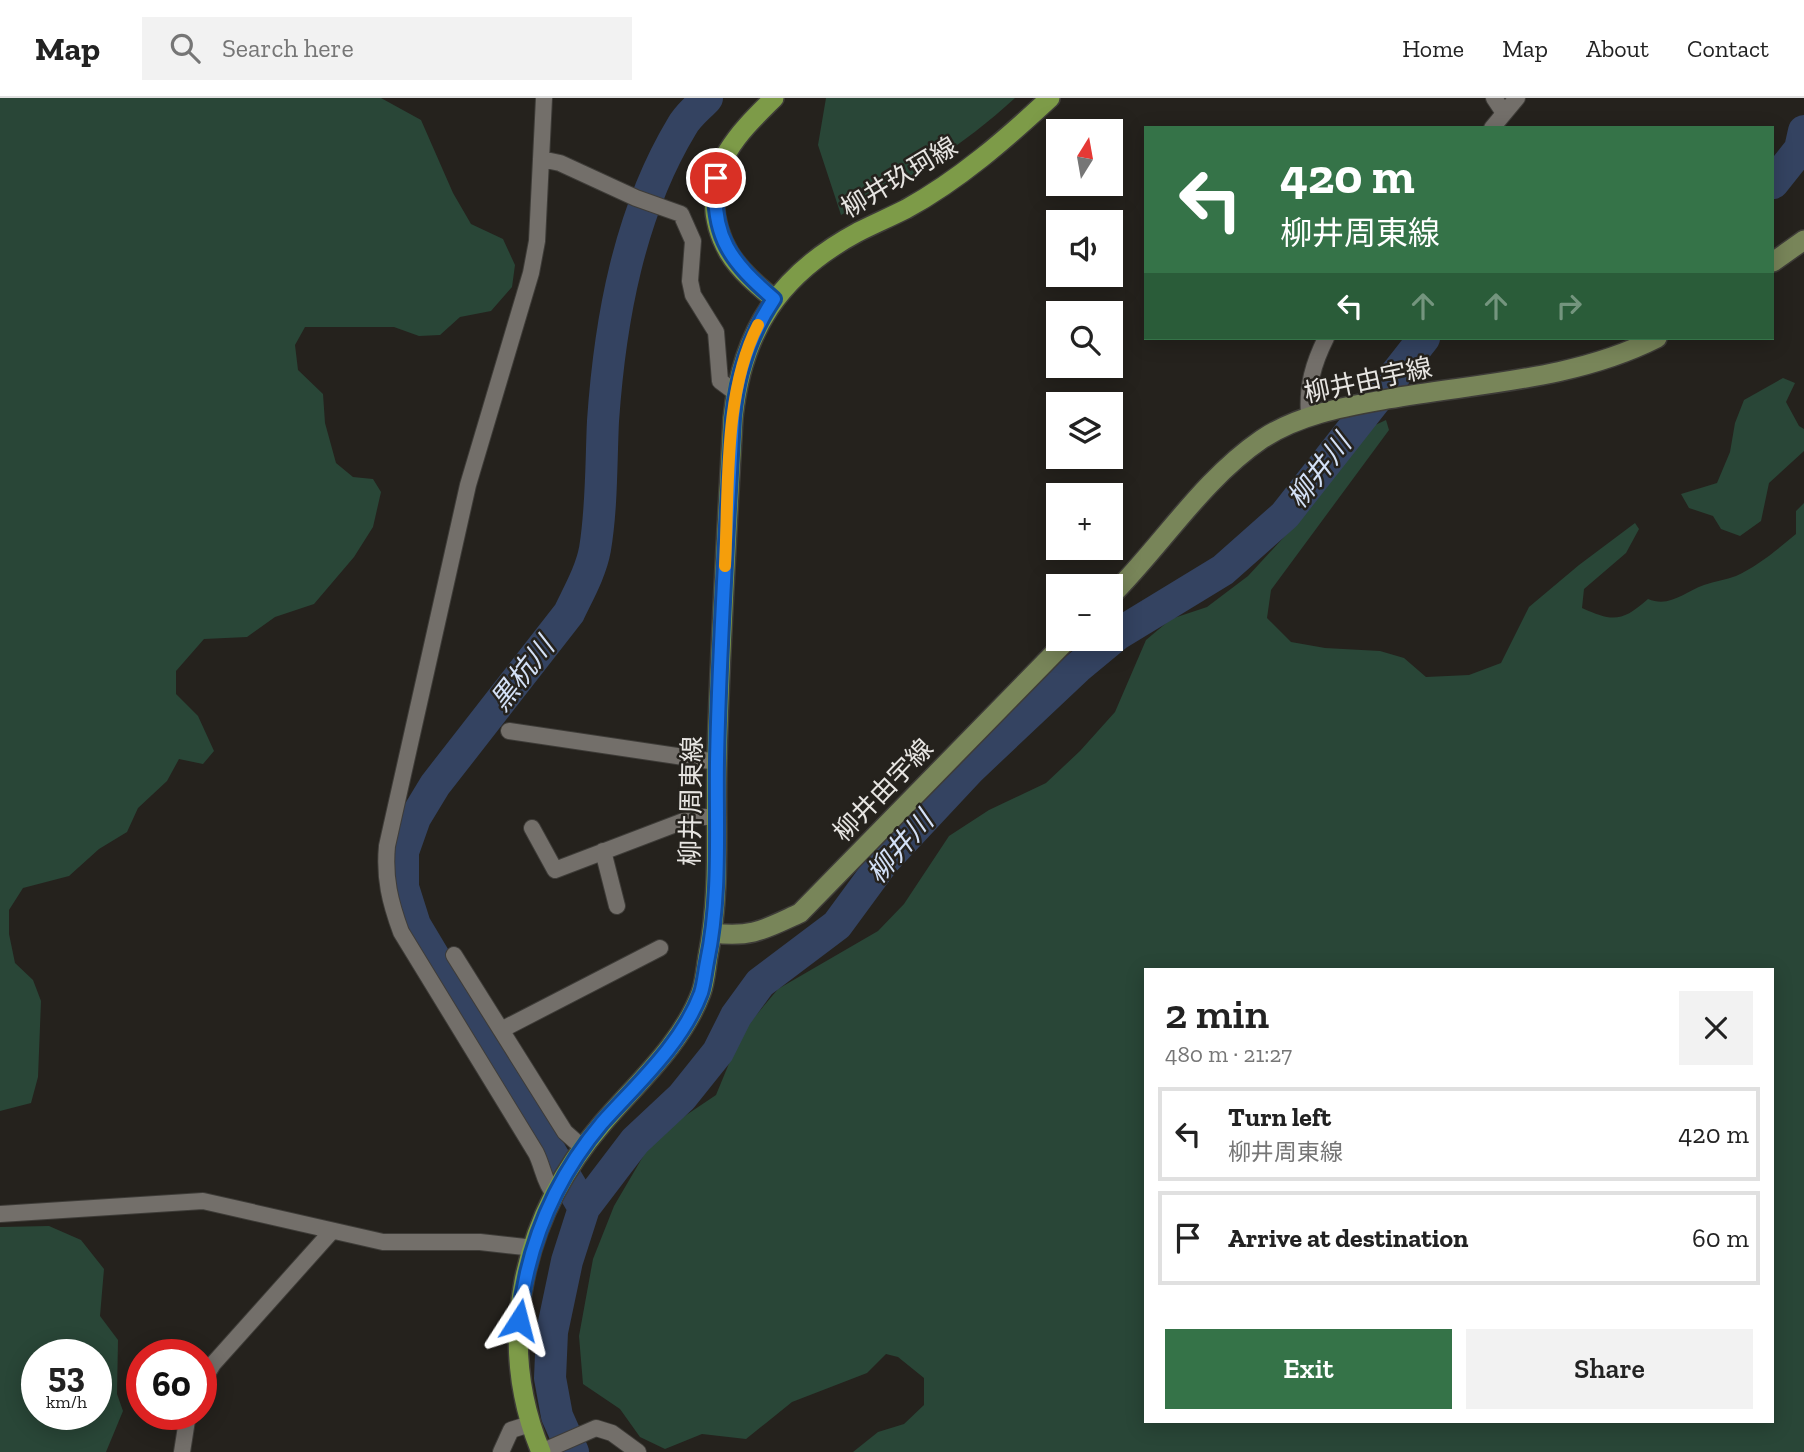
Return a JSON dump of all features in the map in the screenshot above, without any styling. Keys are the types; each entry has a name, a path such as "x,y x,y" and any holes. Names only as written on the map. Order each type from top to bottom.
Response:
{"main road":[{"path":"774,98 726,152 716,178 714,205 729,253 750,278 774,299"},
{"name":"柳井玖珂線","path":"774,299 796,275 821,255 951,180 1018,128 1050,98"},
{"path":"1774,261 1804,240"},
{"name":"柳井周東線","path":"544,1451 530,1424 524,1402 516,1343 522,1297 543,1217 578,1154 685,1024 701,992 713,933 724,577 736,393 748,345 774,299"},
{"name":"柳井由宇線","path":"1123,583 1228,466 1264,438 1309,415 1340,407 1562,372 1600,362 1652,340"},
{"name":"柳井由宇線","path":"713,933 738,936 759,932 800,913 1056,651"}],"street":[{"path":"544,98 537,242 531,273 475,463 454,546 387,846 385,872 390,900 401,932 536,1153 544,1170 546,1185 555,1192"},
{"path":"1494,98 1504,113"},
{"path":"1494,126 1517,98"},
{"path":"541,159 560,163 636,198 681,214 693,241 690,282 693,295 716,332 720,381 736,393"},
{"path":"1309,415 1308,392 1313,364 1325,340"},
{"path":"509,730 717,762"},
{"path":"532,828 555,870 681,822 697,817 717,817"},
{"path":"603,851 617,906"},
{"path":"501,1030 660,948"},
{"path":"454,955 578,1154"},
{"path":"0,1214 203,1201 383,1242 480,1242 534,1248"},
{"path":"217,1360 332,1231"},
{"path":"501,1452 511,1430 530,1424"},
{"path":"544,1451 596,1428 612,1433 638,1452"},
{"path":"182,1452 185,1430"}],"green space":[{"path":"0,98 381,98 421,120 453,193 471,224 503,239 515,265 512,287 491,311 460,317 440,335 419,336 394,327 305,327 295,345 298,370 323,394 325,423 336,463 353,477 373,479 381,492 373,527 354,557 314,604 275,617 247,637 204,639 176,671 176,694 198,716 214,751 203,764 179,759 167,781 138,808 127,832 99,849 69,876 23,888 9,910 9,934 15,963 33,980 41,1001 38,1077 31,1103 0,1111"},
{"path":"826,98 1015,98 975,132 932,162 841,215 818,145"},
{"path":"1783,378 1795,383 1786,402 1799,426 1804,429 1804,451 1769,483 1761,521 1740,536 1721,529 1713,516 1689,508 1681,494 1717,483 1730,452 1735,423 1744,400"},
{"path":"1386,420 1389,430 1271,590 1267,618 1291,642 1325,648 1380,651 1404,658 1426,677 1469,675 1501,663 1529,607 1635,523 1639,529 1626,553 1584,589 1582,608 1602,616 1624,616 1648,599 1663,602 1704,585 1736,576 1760,562 1796,534 1796,511 1804,503 1804,1452 853,1452 878,1432 904,1424 924,1405 924,1378 898,1357 886,1354 867,1373 792,1402 746,1439 702,1434 665,1449 640,1437 620,1409 583,1384 579,1336 593,1259 614,1206 655,1136 716,1095 742,1032 778,989 878,931 904,904 949,836 989,810 1046,783 1115,712 1146,640 1171,619 1207,607 1248,576 1297,523 1371,427"},
{"path":"49,1226 81,1240 104,1269 100,1316 118,1340 117,1394 123,1411 106,1452 0,1452 0,1227"}],"waterway":[{"name":"黒杭川","path":"584,1208 415,925 403,887 403,852 415,818 435,785 569,613 588,573 595,549 599,517 606,383 625,269 648,195 664,160 684,122 707,98"},
{"name":"柳井川","path":"1774,182 1800,149 1804,131"},
{"name":"柳井川","path":"573,1452 557,1416 550,1378 552,1332 567,1261 584,1208 635,1141 682,1097 718,1052 736,1016 760,983 837,925 884,861 970,769 1077,668 1118,634 1223,570 1285,515 1422,340"}],"slow traffic":[{"path":"725,566 736,393 748,345 758,325"}],"route":[{"path":"519,1320 534,1248 543,1217 554,1194 583,1148 685,1024 701,992 713,933 724,577 733,418 748,345 774,299 750,278 729,253 714,205 716,178"}]}
